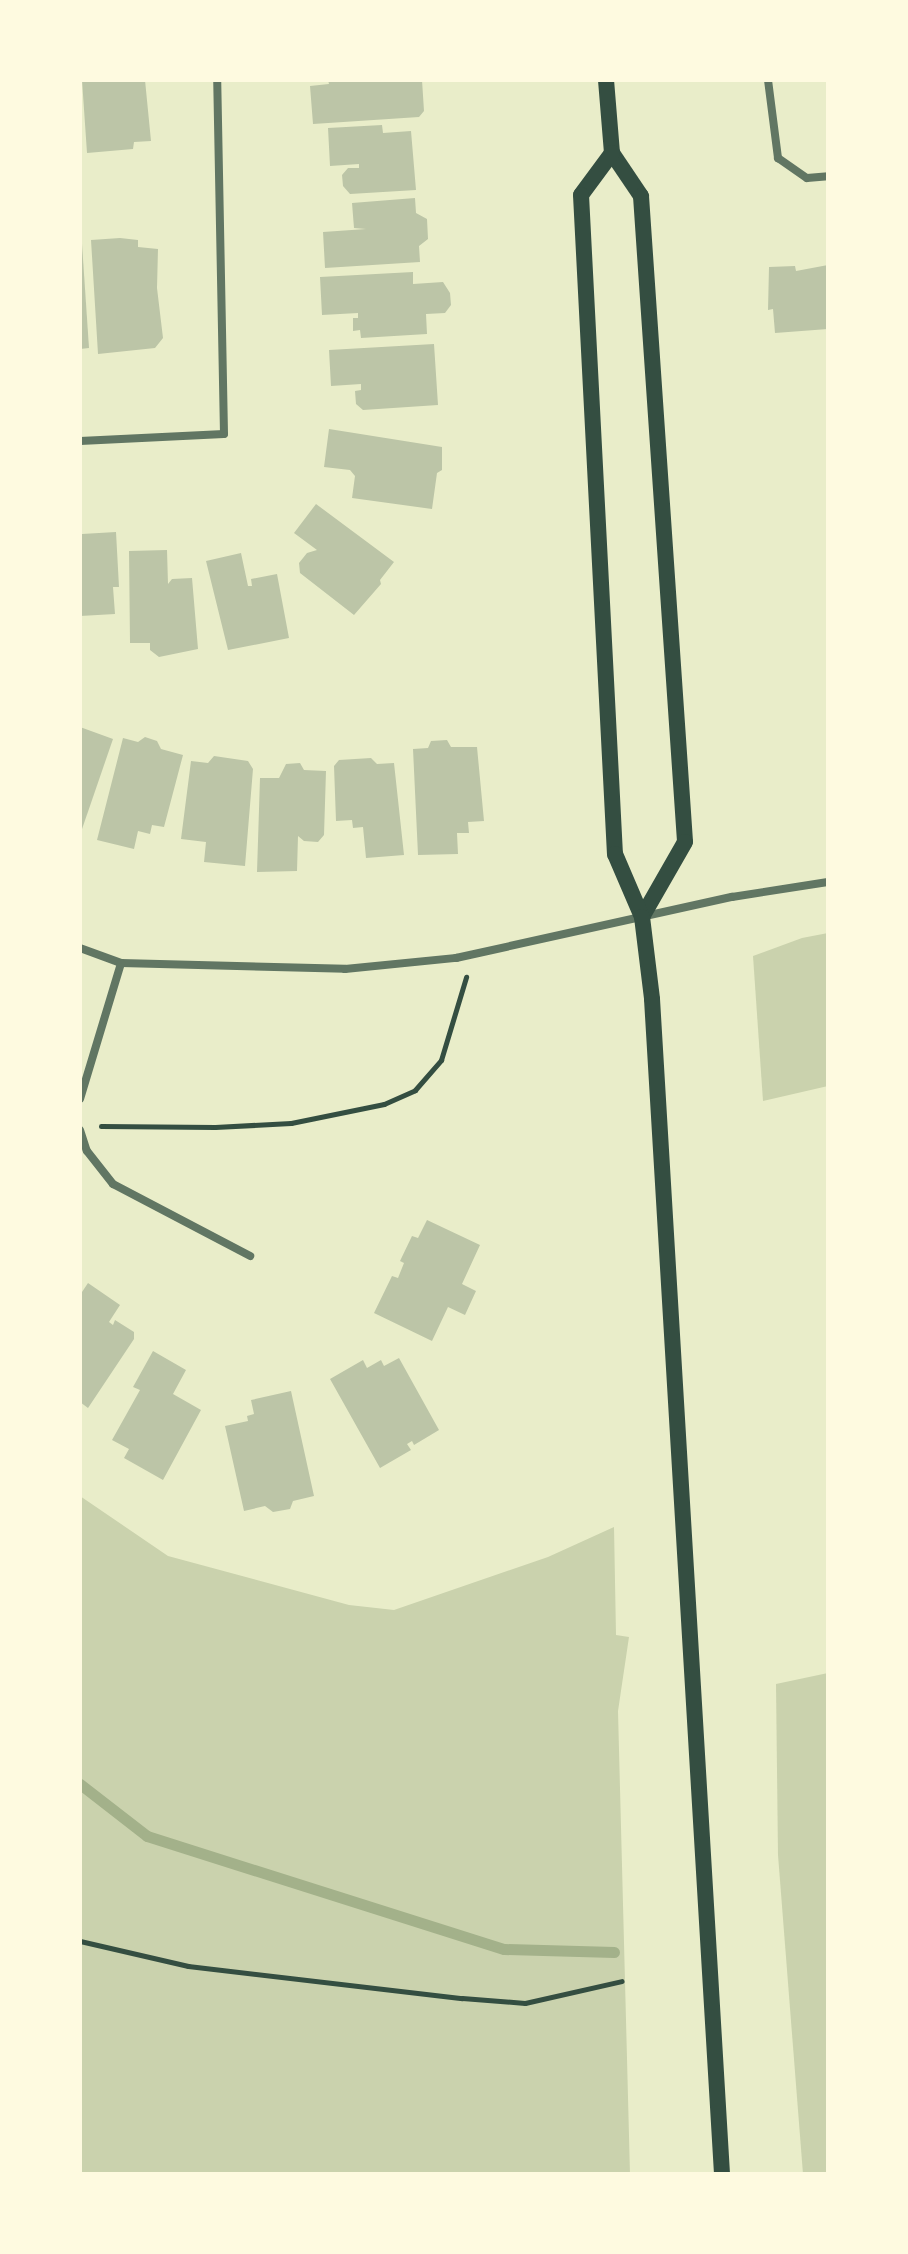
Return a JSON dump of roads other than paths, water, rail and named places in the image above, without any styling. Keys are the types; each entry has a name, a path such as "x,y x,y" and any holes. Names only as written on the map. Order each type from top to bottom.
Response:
{"main road":[{"path":"606,80 612,153 641,196 658,405 685,842 642,917"},
{"path":"612,153 581,195 615,854 642,917 652,999 692,1718 722,2174"}],"street":[{"path":"80,441 224,434 217,80"},
{"path":"768,80 778,158 807,178 828,176"},
{"path":"80,948 121,963 345,969 456,958 642,917 828,882"},
{"path":"80,1099 121,963"},
{"path":"80,1130 87,1151 113,1184 250,1256"}],"waterway":[{"path":"80,1784 147,1836 504,1949 614,1952"}]}
